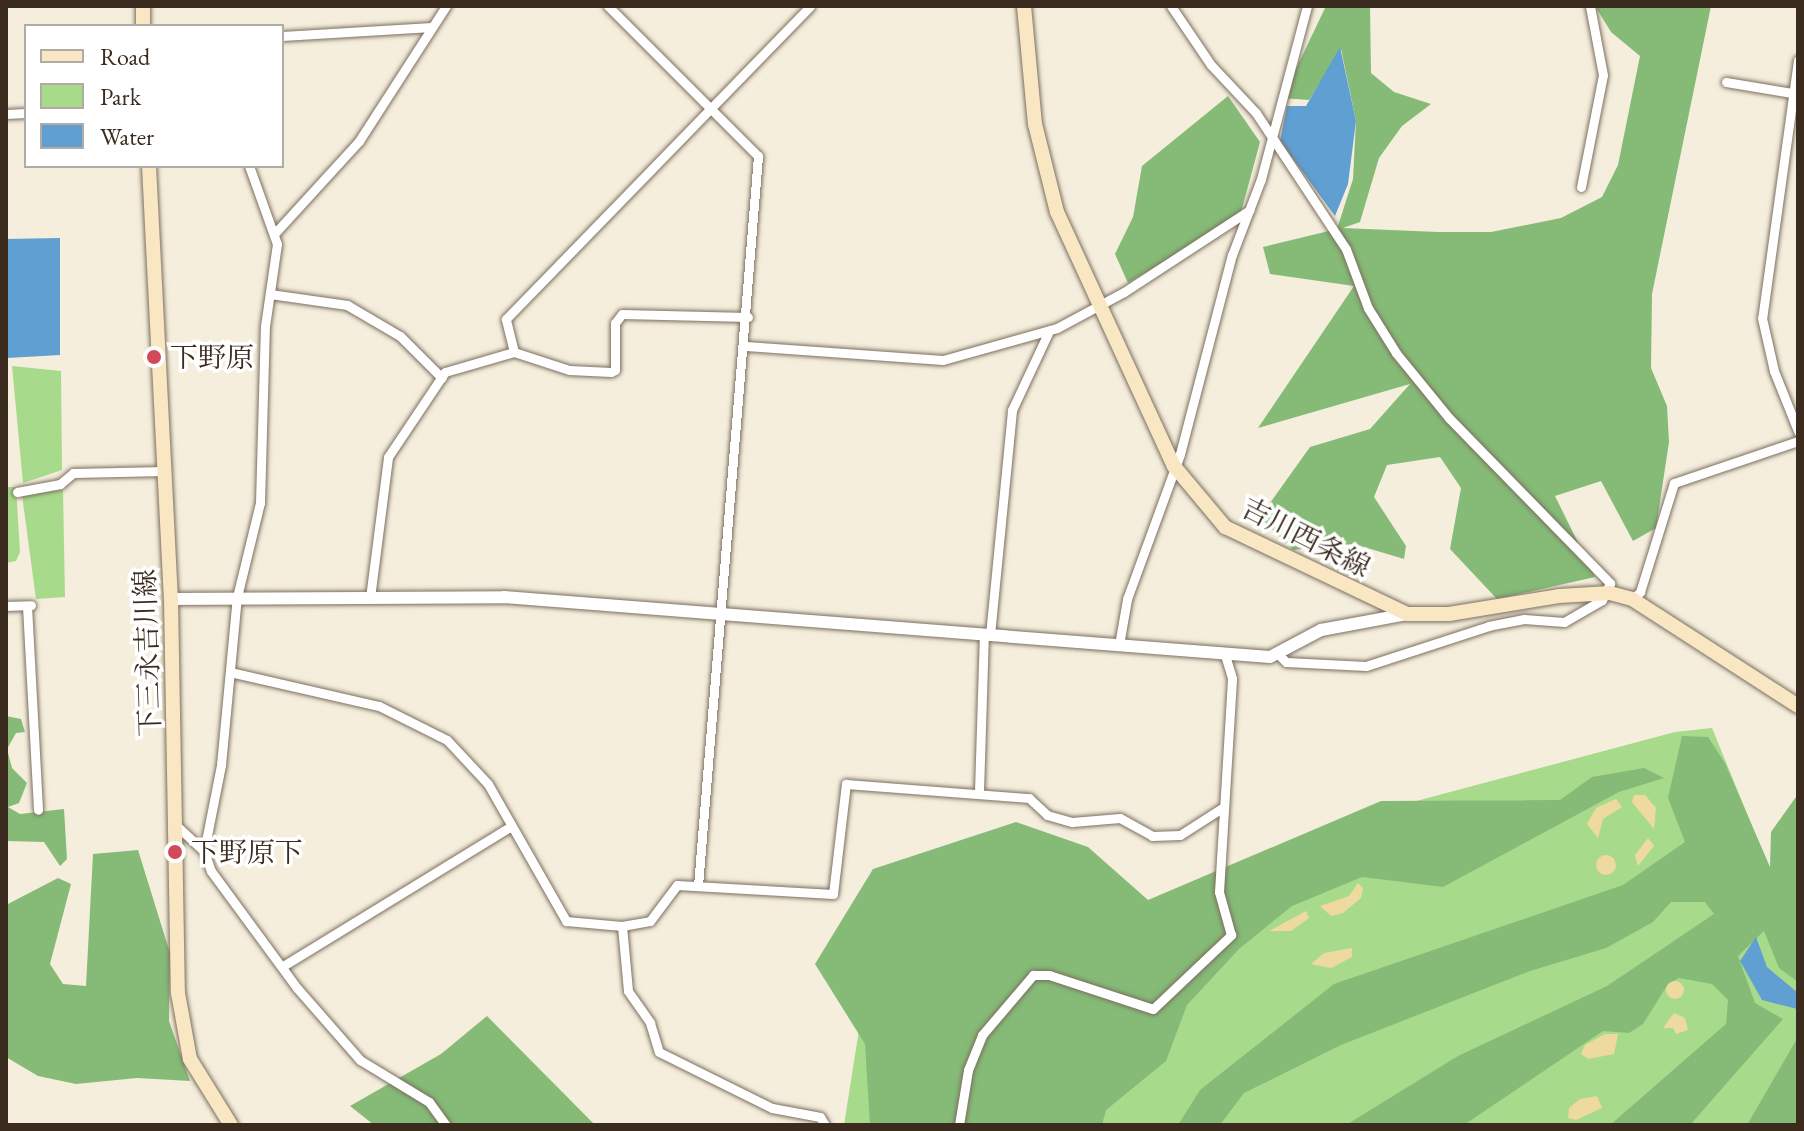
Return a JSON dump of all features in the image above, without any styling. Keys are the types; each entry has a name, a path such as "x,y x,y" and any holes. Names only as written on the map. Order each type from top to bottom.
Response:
{"main road":[{"name":"吉川西条線","path":"1024,6 1035,124 1048,184 1174,466 1225,527 1407,614 1449,614 1610,593 1632,599 1798,706"},
{"name":"下三永吉川線","path":"149,168 171,599 181,1025 190,1059 231,1125"}],"street":[{"path":"608,6 758,156 746,346 719,613 698,886"},
{"path":"514,352 506,319 810,6"},
{"path":"1171,6 1211,65 1272,139 1346,249 1368,308 1396,353 1449,418 1606,578 1610,593 1564,622 1524,619 1489,626 1366,666 1286,662 1279,655"},
{"path":"1119,645 1127,599 1174,466 1232,255 1272,139 1307,6"},
{"path":"1581,187 1603,75 1590,6"},
{"path":"275,233 359,141 443,8"},
{"path":"284,36 432,27"},
{"path":"1798,60 1796,93 1762,318 1774,371 1798,431"},
{"path":"1726,82 1796,93"},
{"path":"204,851 221,765 237,597 260,503 275,233 250,168"},
{"path":"746,346 943,360 1049,331 1099,302 1124,292 1250,210"},
{"path":"270,294 347,305 400,336 442,378"},
{"path":"370,598 388,457 442,378 514,352 569,370 611,372 615,370 615,323 622,314 748,317"},
{"path":"979,791 987,635 1012,410 1049,331"},
{"path":"1632,599 1640,592 1674,483 1798,441"},
{"path":"17,492 60,484 73,473 165,471"},
{"path":"171,599 504,597 1225,655 1279,655 1321,630 1407,614"},
{"path":"6,606 29,606 38,810"},
{"path":"959,1125 968,1070 982,1035 1033,975 1049,975 1153,1009 1231,935 1219,892 1232,678 1225,655"},
{"path":"230,672 379,706 428,727 488,784 566,921 622,926 650,921 677,885 833,894 846,784 979,791 1029,798 1047,815 1072,822 1120,818 1152,836 1180,835 1222,808"},
{"path":"178,827 204,851 211,871 360,1060 429,1102 446,1125"},
{"path":"283,966 510,827"},
{"path":"622,926 628,991 650,1023 659,1052 772,1108 820,1117 825,1125"}],"green space":[{"path":"1326,6 1370,6 1371,73 1394,92 1431,104 1402,126 1379,158 1360,222 1343,228 1491,232 1561,218 1602,197 1618,165 1640,56 1611,32 1595,6 1711,6 1652,294 1651,368 1667,406 1669,442 1656,528 1633,541 1601,481 1555,496 1595,577 1497,599 1450,549 1461,488 1440,457 1387,465 1374,497 1406,546 1404,559 1354,544 1293,550 1260,517 1310,447 1370,429 1410,384 1258,428 1354,286 1270,274 1263,247 1337,229 1353,179 1356,121 1341,49 1309,100 1282,98"},
{"path":"1228,96 1260,142 1240,216 1128,283 1115,254 1133,217 1142,166"},
{"path":"12,366 61,371 62,470 23,483"},
{"path":"6,487 16,487 20,552 16,561 6,563"},
{"path":"63,490 65,597 36,599 22,495"},
{"path":"6,716 21,719 25,732 16,733 7,749 12,768 27,783 19,803 8,807 20,814 64,809 67,859 60,866 44,842 6,841"},
{"path":"1712,728 1798,938 1798,1095 1780,1125 844,1125 869,966 1176,929 1375,812 1675,732"},
{"path":"1682,736 1708,737 1725,763 1770,867 1771,832 1798,794 1798,982 1779,968 1764,931 1738,956 1755,1003 1783,1019 1690,1125 1610,1125 1726,1024 1728,1000 1712,984 1679,978 1668,984 1643,1024 1629,1033 1603,1031 1464,1125 1346,1125 1458,1056 1607,986 1714,914 1705,902 1671,902 1653,922 1606,948 1530,971 1341,1045 1244,1093 1220,1125 1178,1125 1200,1090 1334,984 1623,885 1685,842 1668,798"},
{"path":"1644,768 1664,778 1619,792 1443,887 1362,877 1292,906 1239,949 1187,1005 1166,1061 1106,1110 1102,1125 870,1125 865,1044 815,964 873,869 1016,822 1088,847 1148,900 1381,801 1560,800 1592,777"},
{"path":"138,850 170,953 169,1021 190,1081 137,1078 76,1084 38,1076 6,1057 6,905 58,878 71,884 50,964 63,984 86,986 93,854"},
{"path":"487,1016 595,1125 374,1125 350,1106 441,1054"},
{"path":"1798,1037 1798,1125 1747,1125"}],"sand":[{"path":"1634,795 1645,795 1656,808 1654,829 1632,802"},
{"path":"1616,799 1622,807 1603,819 1598,838 1587,824 1596,808"},
{"path":"1648,838 1654,846 1638,866 1635,855"},
{"path":"1606,855 1613,858 1616,865 1613,872 1606,875 1599,872 1596,865 1599,858"},
{"path":"1358,883 1363,888 1361,898 1343,913 1331,916 1320,906 1349,896"},
{"path":"1306,911 1309,918 1291,931 1269,931"},
{"path":"1352,948 1352,957 1331,968 1311,964 1324,953"},
{"path":"1675,981 1684,990 1675,999 1666,990"},
{"path":"1674,1013 1685,1018 1688,1030 1676,1034 1673,1028 1663,1028"},
{"path":"1605,1034 1618,1034 1614,1054 1588,1059 1581,1054 1585,1045"},
{"path":"1597,1096 1602,1108 1576,1120 1568,1118 1569,1108 1580,1099"}],"water":[{"path":"1340,47 1356,121 1348,184 1335,216 1280,141 1287,106 1306,106"},
{"path":"60,238 60,355 7,358 6,239"},
{"path":"1756,937 1767,967 1798,993 1797,1009 1762,1000 1740,961"}],"place":[{"name":"下野原","path":"154,357"},
{"name":"下野原下","path":"175,852"}]}
